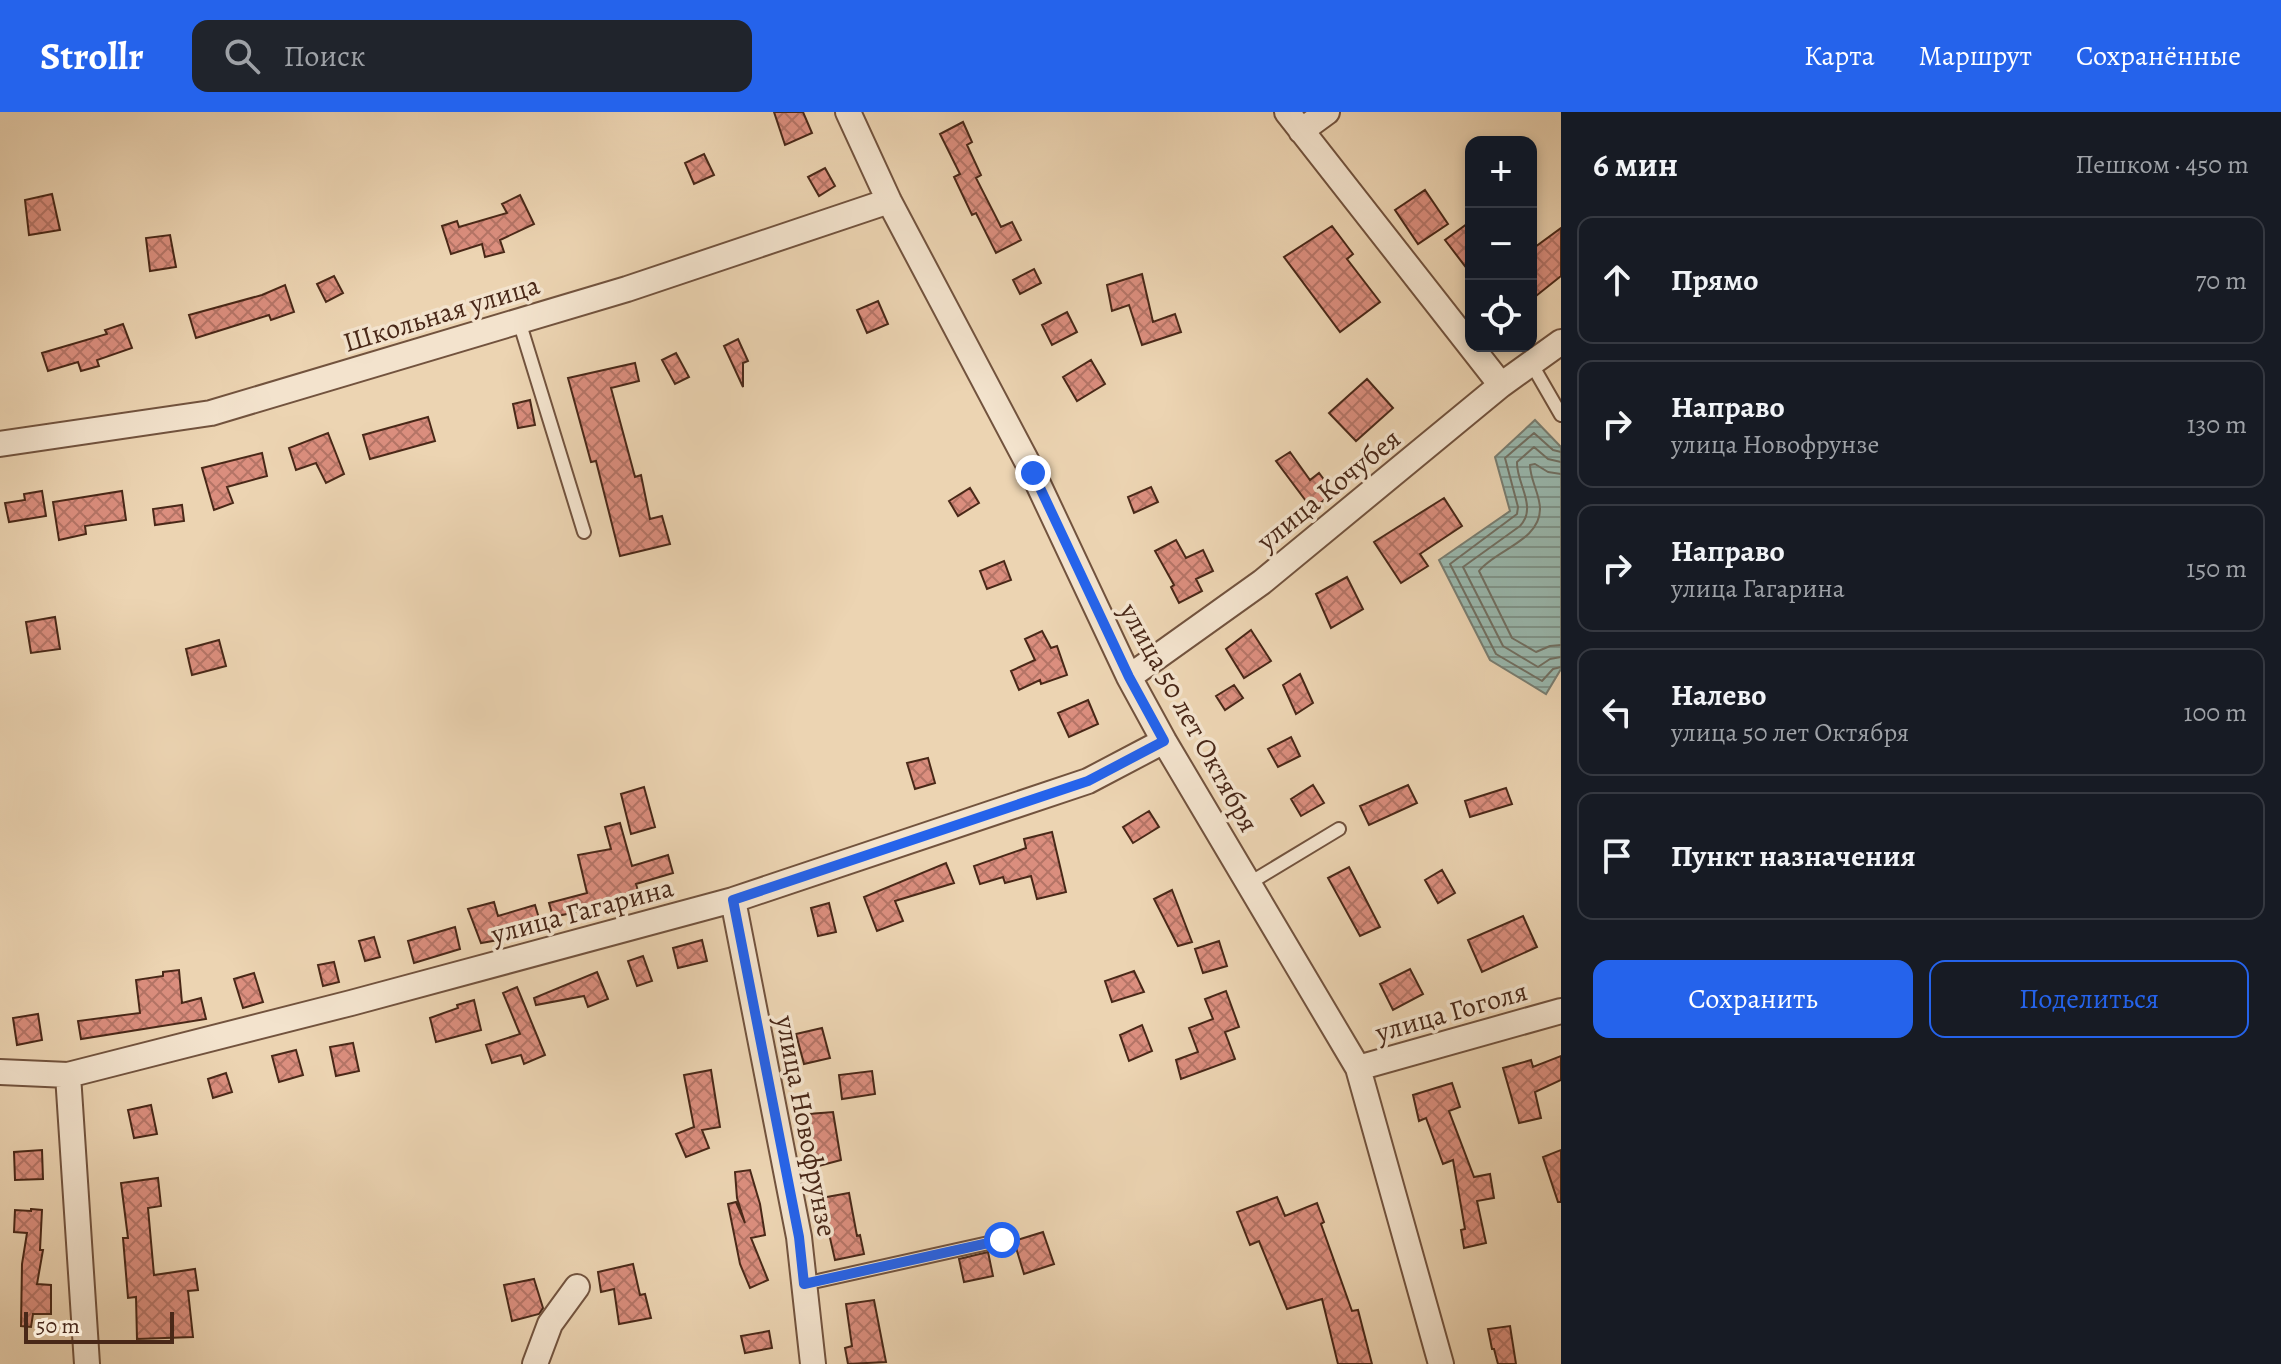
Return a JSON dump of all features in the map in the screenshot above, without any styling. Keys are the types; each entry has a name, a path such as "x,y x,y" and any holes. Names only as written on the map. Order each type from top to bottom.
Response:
{"street":[{"name":"улица 50 лет Октября","path":"848,112 889,201 1033,473 1129,677 1358,1068 1441,1364"},
{"path":"1327,112 1294,122 1501,385"},
{"name":"Школьная улица","path":"0,444 211,413 627,289 889,201"},
{"name":"улица Кочубея","path":"1129,677 1262,582 1501,385 1561,342"},
{"name":"улица Гагарина","path":"0,1072 68,1075 733,900 1088,781 1164,741"},
{"name":"улица Новофрунзе","path":"733,900 799,1237 813,1364"},
{"name":"улица Гоголя","path":"1358,1068 1561,1011"},
{"path":"68,1075 87,1364"},
{"path":"535,1364 550,1324 577,1287"}],"lane":[{"path":"519,321 584,532"},
{"path":"1531,363 1561,415"},
{"path":"1248,884 1339,829"},
{"path":"804,1284 1002,1240"}],"water":[{"path":"1535,420 1561,447 1561,669 1546,694 1490,660 1439,560 1510,511 1495,457"}],"building":[{"path":"774,112 803,112 812,133 785,145"},
{"path":"963,122 972,142 967,145 981,175 976,178 1001,227 1012,222 1021,240 996,253 976,213 972,215 954,177 960,174 940,134"},
{"path":"704,154 714,175 694,184 685,163"},
{"path":"825,168 835,186 819,196 808,177"},
{"path":"1425,190 1448,224 1418,244 1395,210"},
{"path":"52,194 60,230 29,235 25,200"},
{"path":"520,195 534,224 500,240 504,252 485,257 482,244 451,254 442,226 457,221 459,227 507,213 502,204"},
{"path":"1465,225 1465,266 1445,240"},
{"path":"1332,226 1353,254 1347,259 1380,302 1340,332 1284,257"},
{"path":"1561,228 1561,276 1537,295 1537,280 1537,246"},
{"path":"170,235 176,267 150,271 146,238"},
{"path":"1034,269 1041,283 1020,294 1013,280"},
{"path":"1142,274 1153,322 1175,314 1181,332 1142,345 1129,305 1112,311 1107,285"},
{"path":"334,276 343,293 326,302 317,284"},
{"path":"285,285 294,312 271,320 269,315 196,338 189,315 262,295"},
{"path":"878,301 888,324 867,333 857,310"},
{"path":"1067,312 1077,332 1052,345 1042,325"},
{"path":"123,324 132,348 97,360 99,366 81,371 78,362 48,371 42,353 107,334 105,330"},
{"path":"738,339 748,361 743,363 743,387 724,346"},
{"path":"676,353 689,377 675,384 662,360"},
{"path":"1091,360 1105,384 1077,401 1063,377"},
{"path":"635,363 639,381 611,388 635,477 641,475 650,519 662,516 670,544 620,556 596,461 591,462 568,378"},
{"path":"1367,379 1393,408 1356,441 1329,413"},
{"path":"530,400 535,425 518,428 513,404"},
{"path":"428,417 435,441 370,459 363,435"},
{"path":"328,433 344,474 326,483 316,463 296,470 289,448"},
{"path":"1290,452 1310,480 1319,473 1334,493 1312,509 1276,461"},
{"path":"262,453 267,476 227,487 233,503 214,510 202,468"},
{"path":"1151,487 1158,502 1134,513 1128,497"},
{"path":"970,488 979,503 958,516 949,501"},
{"path":"42,491 46,516 9,522 5,503 25,500 24,494"},
{"path":"122,491 126,520 85,526 86,534 59,540 53,502"},
{"path":"1444,498 1462,526 1420,554 1428,566 1401,583 1374,542"},
{"path":"182,505 184,521 155,525 153,509"},
{"path":"1176,540 1186,558 1203,550 1213,571 1196,579 1202,591 1179,603 1171,587 1174,585 1155,551"},
{"path":"1004,561 1011,580 987,589 980,571"},
{"path":"1347,577 1363,609 1331,628 1316,594"},
{"path":"55,617 60,649 31,653 26,622"},
{"path":"1251,630 1271,661 1244,678 1226,649"},
{"path":"1042,631 1051,648 1057,646 1067,675 1041,684 1040,680 1019,690 1011,671 1035,660 1025,639"},
{"path":"219,640 226,666 192,675 186,649"},
{"path":"1300,674 1313,703 1296,714 1283,685"},
{"path":"1234,685 1243,698 1225,710 1216,696"},
{"path":"1088,700 1098,724 1069,737 1058,713"},
{"path":"1291,737 1300,756 1278,767 1268,749"},
{"path":"928,758 935,783 915,789 907,763"},
{"path":"1313,785 1324,803 1301,816 1291,799"},
{"path":"1408,785 1417,803 1369,825 1360,806"},
{"path":"644,787 655,827 631,834 621,794"},
{"path":"1506,788 1512,804 1470,817 1465,801"},
{"path":"1149,811 1159,827 1133,843 1123,827"},
{"path":"620,823 632,866 668,855 673,873 636,884 640,898 553,917 549,903 587,893 578,855 611,849 605,827"},
{"path":"1052,832 1066,892 1037,899 1031,876 1005,883 1003,877 980,884 974,866 1026,848 1024,839"},
{"path":"946,863 954,883 895,901 903,921 877,931 864,897"},
{"path":"1349,867 1380,927 1360,936 1328,878"},
{"path":"1442,870 1455,893 1438,903 1425,880"},
{"path":"1172,890 1192,942 1178,946 1154,899"},
{"path":"494,902 498,916 535,905 541,925 504,939 481,943 468,909"},
{"path":"829,903 836,932 818,936 811,908"},
{"path":"1523,916 1537,947 1482,972 1468,940"},
{"path":"455,927 460,949 414,963 408,941"},
{"path":"374,937 380,957 365,961 359,941"},
{"path":"702,940 707,961 678,968 673,948"},
{"path":"1219,941 1227,966 1203,973 1195,949"},
{"path":"643,956 652,981 637,986 628,961"},
{"path":"334,962 339,982 323,986 318,965"},
{"path":"1410,969 1423,994 1393,1010 1380,984"},
{"path":"179,970 182,1003 201,998 206,1019 81,1039 78,1021 140,1013 136,980"},
{"path":"1134,971 1144,992 1112,1002 1105,981"},
{"path":"597,972 608,999 588,1007 584,996 536,1005 534,998"},
{"path":"254,973 263,1002 243,1008 234,979"},
{"path":"517,987 545,1055 524,1064 521,1055 492,1063 486,1045 520,1034 503,993"},
{"path":"1226,991 1239,1027 1225,1032 1235,1059 1181,1079 1176,1060 1198,1052 1189,1028 1213,1019 1205,999"},
{"path":"474,1000 481,1030 436,1042 430,1018"},
{"path":"38,1014 42,1040 17,1045 13,1018"},
{"path":"1142,1025 1152,1051 1129,1061 1120,1035"},
{"path":"822,1028 830,1058 804,1064 796,1034"},
{"path":"353,1043 359,1071 336,1076 330,1047"},
{"path":"296,1050 303,1075 279,1082 272,1056"},
{"path":"1561,1056 1561,1080 1535,1092 1541,1118 1519,1123 1503,1068 1531,1060 1533,1067"},
{"path":"711,1070 720,1127 702,1130 709,1148 686,1157 676,1134 694,1127 684,1075"},
{"path":"872,1071 875,1094 842,1099 839,1075"},
{"path":"226,1073 232,1092 213,1098 208,1079"},
{"path":"1452,1083 1460,1107 1449,1111 1474,1177 1490,1174 1494,1198 1477,1201 1486,1243 1464,1248 1461,1230 1465,1229 1453,1160 1443,1164 1426,1118 1419,1121 1413,1095"},
{"path":"151,1105 157,1134 134,1138 128,1110"},
{"path":"833,1112 841,1160 811,1168 807,1151 813,1149 809,1114"},
{"path":"42,1150 43,1179 15,1180 14,1152"},
{"path":"1561,1150 1561,1202 1558,1202 1543,1157"},
{"path":"750,1170 765,1235 751,1238 768,1280 750,1288 740,1264 728,1204 736,1202 745,1223 737,1198 735,1172"},
{"path":"158,1178 161,1206 148,1208 154,1275 195,1269 198,1290 188,1291 193,1337 137,1339 136,1297 128,1298 123,1238 128,1238 121,1183"},
{"path":"849,1193 857,1236 860,1235 864,1254 835,1260 821,1198"},
{"path":"1277,1197 1285,1216 1317,1203 1324,1222 1321,1224 1352,1311 1358,1310 1372,1364 1338,1364 1322,1299 1287,1309 1259,1241 1250,1245 1237,1212"},
{"path":"15,1210 42,1210 40,1250 43,1250 37,1284 51,1285 51,1314 33,1314 31,1327 21,1326 22,1264 27,1233 14,1232"},
{"path":"1043,1232 1054,1264 1024,1274 1014,1241"},
{"path":"988,1252 993,1276 964,1282 959,1259"},
{"path":"633,1264 640,1295 645,1294 651,1318 619,1324 614,1289 601,1292 598,1272"},
{"path":"534,1279 543,1308 539,1314 512,1321 504,1285"},
{"path":"874,1300 886,1362 848,1364 845,1348 852,1346 846,1304"},
{"path":"1510,1326 1516,1364 1498,1364 1488,1329"},
{"path":"769,1331 772,1348 745,1353 741,1336"}],"route":[{"path":"1002,1240 804,1284 799,1237 733,900 1088,781 1164,741 1129,677 1033,473"}]}
